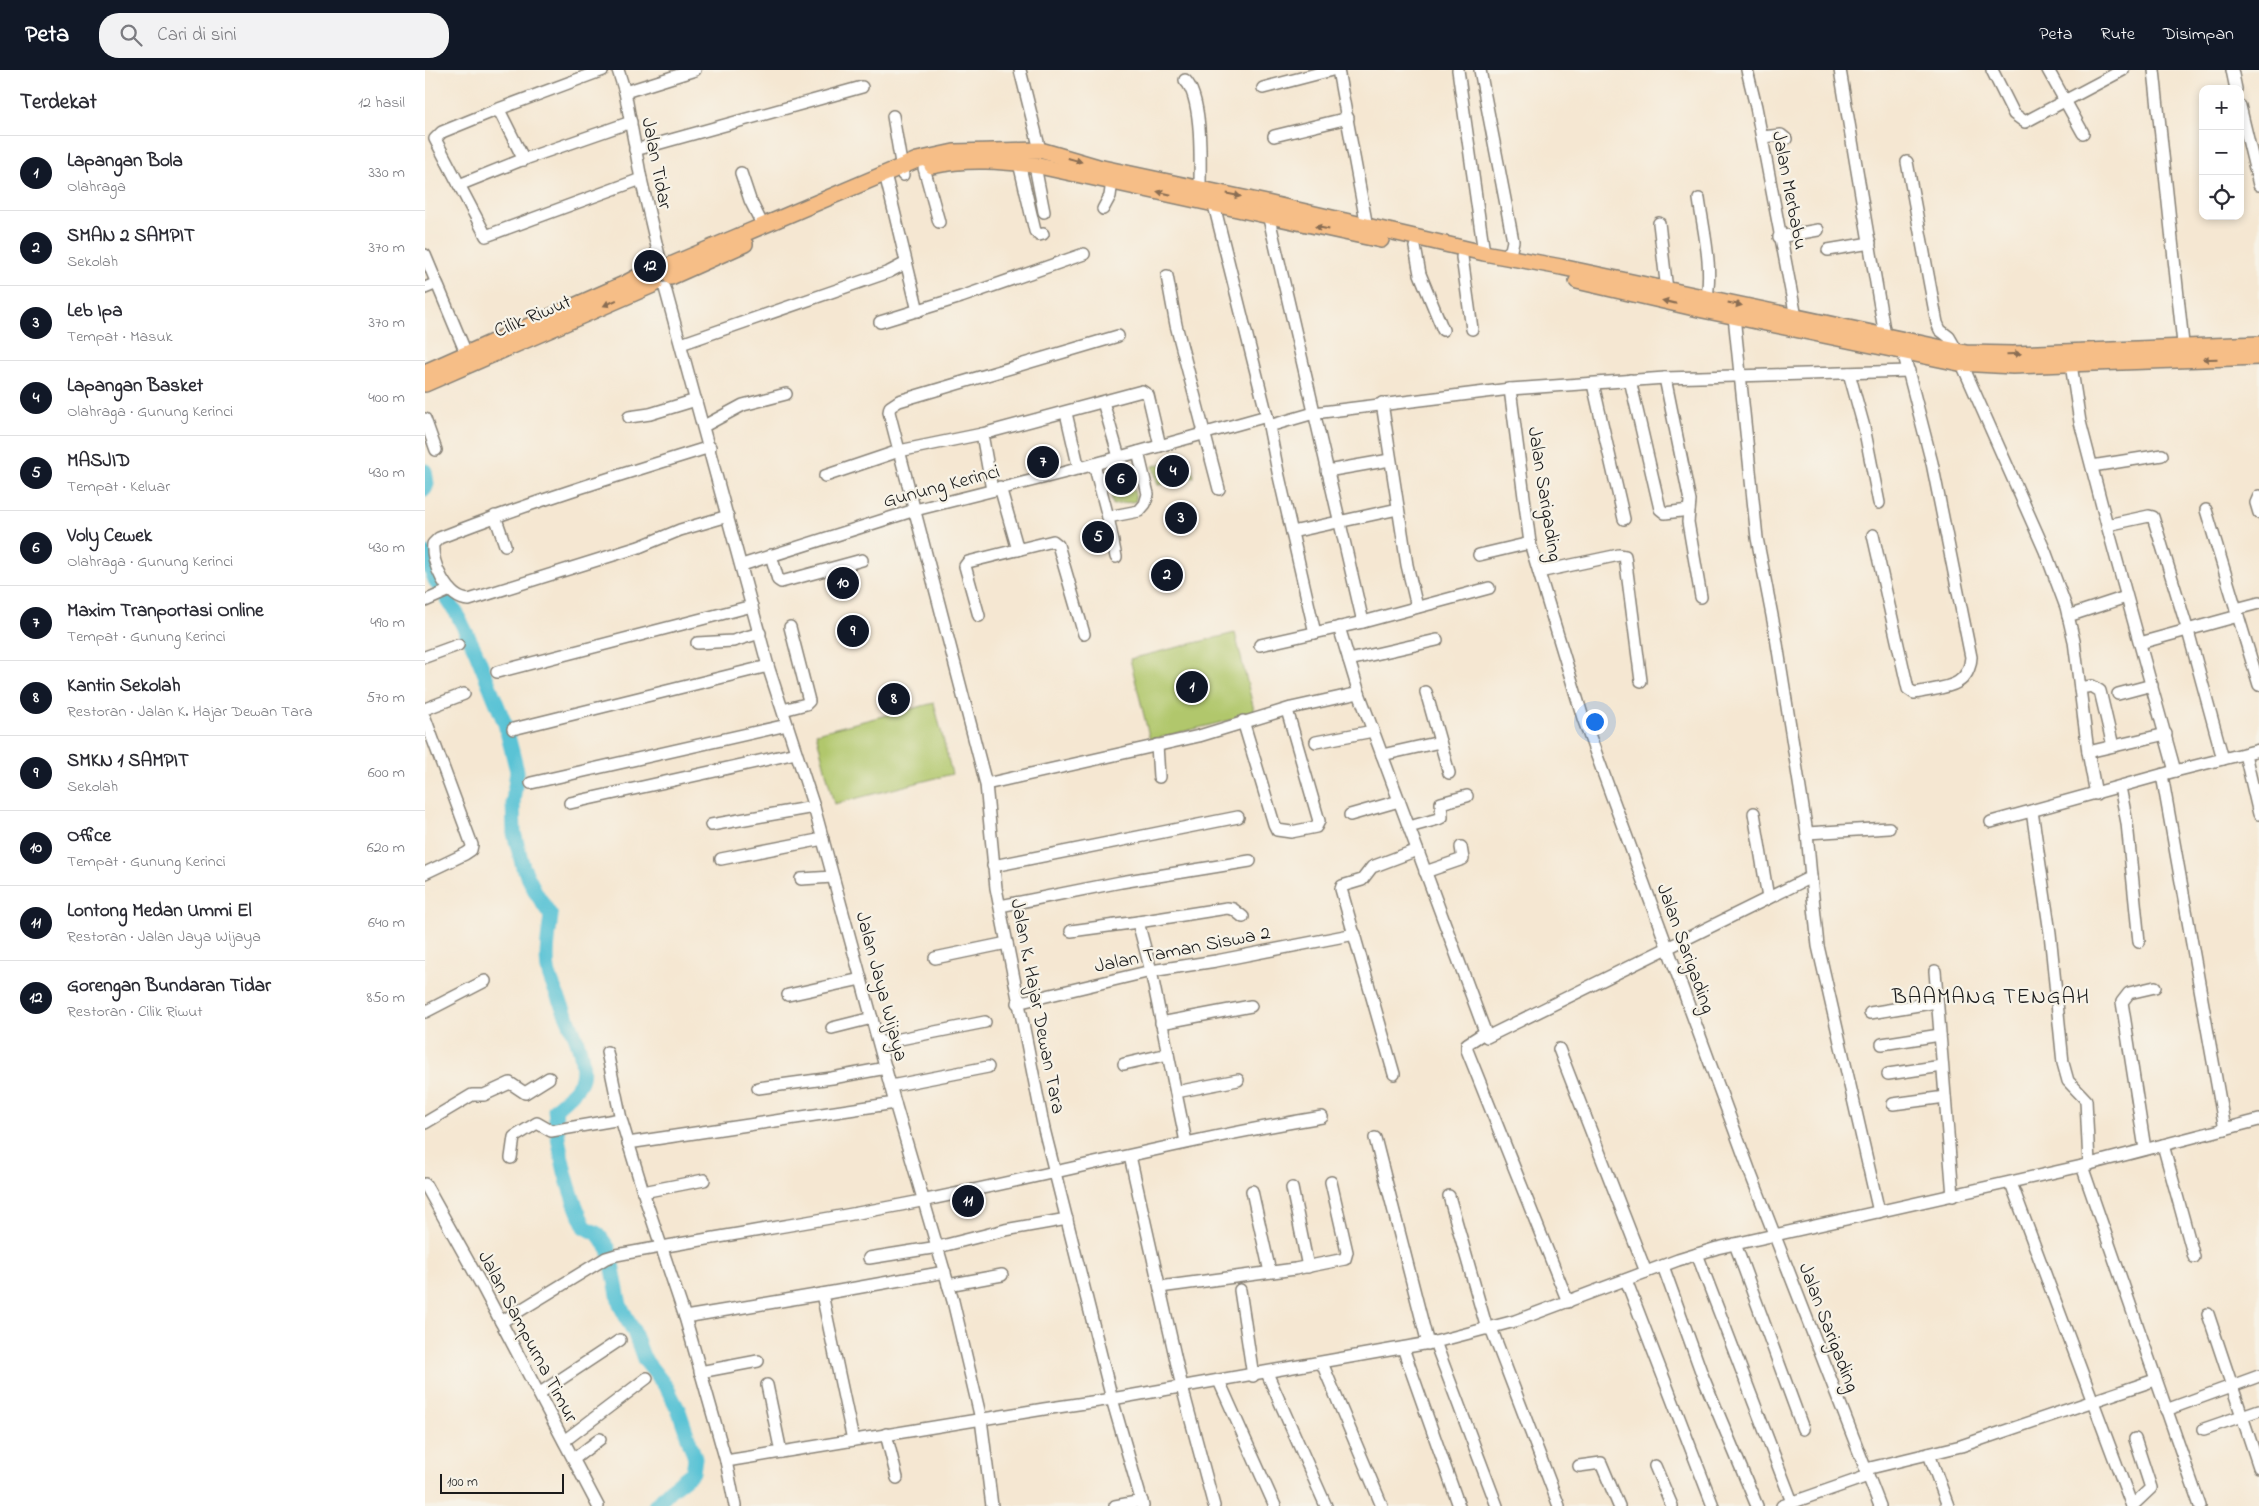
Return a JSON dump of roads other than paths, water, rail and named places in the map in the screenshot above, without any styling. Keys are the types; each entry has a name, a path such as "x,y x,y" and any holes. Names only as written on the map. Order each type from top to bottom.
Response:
{"main road":[{"path":"666,276 763,226 903,170 954,152 1040,150 1098,166 1200,188 1267,210 1388,237 1484,253 1667,290 1734,316 1840,332 1885,336 1959,357"},
{"path":"666,276 887,182 903,170 951,163 998,161 1019,163 1112,181 1214,205 1267,210 1367,227 1415,247 1462,257 1705,304 1795,317 1903,351 1959,357 2013,366 2070,357 2184,353 2259,344"},
{"name":"Cilik Riwut","path":"425,384 495,347 666,276"},
{"name":"Cilik Riwut","path":"425,372 466,353 495,347"},
{"path":"2184,353 2259,357"}],"street":[{"path":"603,70 496,110 442,132 435,138 486,236 641,179"},
{"name":"Jalan Tidar","path":"619,70 625,92 641,179 681,344 704,426"},
{"path":"625,92 695,70"},
{"path":"1020,70 1040,150"},
{"path":"1263,88 1332,70"},
{"path":"1338,70 1367,227"},
{"path":"1458,70 1484,253"},
{"path":"1480,70 1513,241 1511,250 1503,257"},
{"name":"Jalan Merbabu","path":"1747,70 1762,137 1795,317"},
{"path":"1840,70 1885,336"},
{"path":"1992,70 2014,114 2019,120 2025,122 2123,70"},
{"path":"2048,70 2083,133"},
{"path":"2154,70 2184,353"},
{"path":"2233,70 2235,85"},
{"path":"1185,80 1192,90 1199,120 1200,188"},
{"path":"635,150 825,95 862,87"},
{"path":"496,110 501,114 524,160"},
{"path":"893,116 903,170"},
{"path":"1274,136 1348,118"},
{"path":"459,185 631,122"},
{"path":"2244,123 2259,185"},
{"path":"1762,137 1781,135 1786,139"},
{"path":"1907,162 1937,323 1940,330 1949,337 1959,357 2045,551 2068,616 2096,794"},
{"path":"1019,163 1035,231 1037,234 1043,234"},
{"path":"1035,166 1044,212"},
{"path":"924,168 939,222"},
{"path":"741,173 750,200 763,226"},
{"path":"1103,209 1111,196 1112,181"},
{"path":"887,182 918,310"},
{"path":"1699,199 1709,270 1705,304"},
{"path":"1214,205 1268,421 1315,633"},
{"path":"1267,210 1363,622"},
{"path":"1659,223 1667,290"},
{"path":"1779,237 1818,230"},
{"path":"1828,250 1870,243"},
{"path":"1415,247 1420,274 1443,330"},
{"path":"880,322 1084,254"},
{"path":"425,255 466,353"},
{"path":"1462,257 1472,329"},
{"path":"681,344 889,272 906,263"},
{"path":"1167,276 1176,325 1219,489"},
{"path":"425,288 437,284"},
{"path":"1734,316 1757,538 1775,631 1807,833 1818,946 1863,1131 1879,1212"},
{"name":"Jalan K. Hajar Dewan Tara","path":"1119,336 892,404 889,412 986,784 993,866 999,906 1017,1003 1044,1129 1113,1399 1143,1503"},
{"path":"1873,535 1908,689 1920,692 1960,681 1969,670 1971,657 1932,462 1903,351"},
{"path":"2070,357 2080,422 2126,597 2141,643 2175,771"},
{"name":"Gunung Kerinci","path":"741,565 915,510 1205,433 1314,413 1510,388 1665,378 1909,371"},
{"path":"1849,373 1879,503"},
{"path":"1665,378 1690,501 1688,522 1701,597"},
{"path":"1630,380 1660,509 1665,513 1689,510"},
{"path":"1593,384 1624,519"},
{"name":"Jalan Sarigading","path":"1510,388 1531,543 1583,718 1774,1235 1880,1506"},
{"path":"825,476 899,451 982,434 1145,391 1160,446"},
{"path":"704,426 743,405 786,394"},
{"path":"629,417 650,414 696,400"},
{"path":"1103,402 1119,457"},
{"path":"1382,403 1407,565 1417,607"},
{"path":"1066,413 1079,468"},
{"path":"425,419 436,450"},
{"name":"Jalan Jaya Wijaya","path":"704,426 768,666 814,807 895,1103 945,1272 981,1419 992,1506"},
{"path":"982,434 996,489 1018,550"},
{"path":"710,447 495,516 439,538 433,544 433,558 448,591 457,597 469,600 639,547 680,530 728,516"},
{"path":"1108,517 1139,511 1145,504 1148,494 1138,452"},
{"path":"2092,466 2162,456"},
{"path":"1327,471 1390,460"},
{"path":"1094,464 1116,557"},
{"path":"2259,496 2256,503 2259,513"},
{"path":"1292,532 1398,509"},
{"path":"2206,510 2259,685"},
{"path":"495,516 505,545"},
{"path":"2107,525 2149,516 2153,517 2188,631 2223,758"},
{"path":"979,616 965,566 975,559 1051,542 1057,543 1084,634"},
{"path":"1479,555 1531,543"},
{"path":"771,555 778,580 781,582 862,560"},
{"path":"1539,572 1619,555 1625,556 1641,681"},
{"path":"1260,646 1363,622 1489,588"},
{"path":"430,599 448,591"},
{"path":"2068,616 2126,597"},
{"path":"2141,643 2188,631 2259,603"},
{"path":"497,672 752,606"},
{"path":"783,710 806,704 809,701 790,627"},
{"path":"1339,627 1359,694 1487,1037 1811,877"},
{"path":"697,644 733,641 760,633"},
{"path":"1349,660 1437,640"},
{"path":"425,657 458,645"},
{"path":"513,729 768,666"},
{"path":"2118,694 2152,685"},
{"path":"2080,688 2092,686 2100,691 2113,746"},
{"path":"1426,692 1449,773"},
{"path":"425,709 464,694"},
{"path":"986,784 1199,736 1243,721 1359,694"},
{"path":"1243,721 1277,830 1291,832 1316,827 1319,821 1287,710"},
{"path":"425,718 472,845 471,850 465,854 425,873"},
{"path":"531,783 787,725"},
{"path":"1316,742 1373,731"},
{"path":"2088,752 2166,734"},
{"path":"1382,755 1440,742"},
{"path":"1157,745 1159,778"},
{"path":"1991,822 2223,758 2259,750"},
{"path":"570,803 796,753"},
{"path":"2245,754 2259,814"},
{"path":"2162,775 2225,1128"},
{"path":"2120,787 2127,823 2139,942"},
{"path":"1409,826 1442,817 1441,803 1467,796"},
{"path":"1350,815 1399,801"},
{"path":"711,825 814,807"},
{"path":"2033,811 2050,933 2063,1063 2067,1080 2086,1100 2085,1165 2155,1380 2200,1506"},
{"path":"1754,813 1768,898"},
{"path":"993,866 1238,817"},
{"path":"1807,833 1889,828"},
{"path":"721,859 823,839"},
{"path":"1425,872 1463,859 1461,847"},
{"path":"1394,1074 1355,934 1341,893 1342,886 1361,880 1371,867 1417,850"},
{"path":"999,906 1121,882 1250,861"},
{"path":"801,879 833,877"},
{"path":"1071,931 1227,908 1233,909 1243,917"},
{"path":"1138,922 1151,971 1186,1142"},
{"name":"Jalan Taman Siswa 2","path":"1017,1003 1151,971 1216,961 1355,934"},
{"path":"935,958 1007,943"},
{"path":"1935,971 1953,1196"},
{"path":"788,995 861,979"},
{"path":"425,1012 485,981"},
{"path":"2145,1149 2122,1002 2129,993 2155,987"},
{"path":"1870,1013 1937,1002"},
{"path":"1161,1024 1251,1006"},
{"path":"831,1028 872,1018"},
{"path":"880,1043 985,1022"},
{"path":"1484,1033 1467,1044 1467,1050 1568,1302"},
{"path":"1883,1044 1940,1035"},
{"path":"1559,1049 1646,1272"},
{"path":"607,1052 621,1119 643,1192 685,1317 726,1461 735,1506"},
{"path":"1124,1064 1168,1054"},
{"path":"1887,1074 1942,1066"},
{"path":"891,1086 988,1067"},
{"path":"758,1088 832,1078 886,1068"},
{"path":"425,1123 472,1095 484,1094 510,1083 526,1093 549,1078"},
{"path":"1176,1092 1238,1080"},
{"path":"1893,1104 1945,1097"},
{"path":"628,1143 895,1103"},
{"path":"501,1322 611,1256 924,1201 1186,1142 1322,1117"},
{"path":"511,1158 512,1140 516,1135 539,1123 548,1132 621,1119"},
{"path":"726,1461 1253,1376 1432,1343 1489,1329 1697,1254 1774,1235 2011,1183 2259,1120"},
{"path":"1375,1138 1432,1343 1497,1506"},
{"path":"2163,1145 2194,1257"},
{"path":"1130,1156 1182,1387 1214,1506"},
{"path":"643,1192 704,1180"},
{"path":"1160,1287 1341,1261 1347,1257 1331,1182"},
{"path":"2011,1183 2132,1506 2151,1488 2135,1439"},
{"name":"Jalan Sampurna Timur","path":"425,1184 540,1393 598,1506"},
{"path":"1292,1188 1308,1267"},
{"path":"1252,1191 1269,1272"},
{"path":"1449,1196 1489,1329 1559,1506"},
{"path":"869,1258 938,1248 1005,1230 1067,1219"},
{"path":"1735,1244 1803,1429"},
{"path":"1697,1254 1787,1504 1867,1472 1961,1446 2155,1380"},
{"path":"1663,1266 1703,1377 1757,1506"},
{"path":"685,1317 945,1272"},
{"path":"948,1286 1002,1275"},
{"path":"1626,1280 1713,1506"},
{"path":"1240,1290 1253,1376"},
{"path":"822,1294 853,1440"},
{"path":"2208,1314 2259,1467"},
{"path":"540,1393 620,1340"},
{"path":"1403,1348 1459,1506"},
{"path":"700,1372 758,1361"},
{"path":"1322,1364 1382,1506"},
{"path":"1267,1373 1326,1506"},
{"path":"2166,1410 2259,1376"},
{"path":"564,1441 647,1378"},
{"path":"1219,1381 1275,1506"},
{"path":"767,1385 781,1452"},
{"path":"2204,1429 2259,1410"},
{"path":"886,1434 897,1478"},
{"path":"574,1459 601,1439"},
{"path":"1929,1454 1949,1506"},
{"path":"1579,1466 1601,1463 1619,1506"},
{"path":"1655,1466 1672,1506"},
{"path":"1115,1506 1143,1503"}],"waterway":[{"path":"425,471 427,484 425,489"},
{"path":"425,553 435,580 457,614 475,650 505,724 517,771 513,802 514,833 523,867 536,893 551,916 547,947 548,970 572,1027 583,1066 582,1078 578,1087 555,1109 558,1140 568,1184 585,1227 598,1234 609,1249 620,1305 634,1332 644,1359 667,1388 679,1411 695,1458 693,1472 670,1490 655,1506"}],"place":[{"name":"Gorengan Bundaran Tidar","path":"650,266"},
{"name":"Maxim Tranportasi Online","path":"1043,462"},
{"name":"Lapangan Basket","path":"1173,471"},
{"name":"Voly Cewek","path":"1121,479"},
{"name":"Leb Ipa","path":"1181,518"},
{"name":"MASJID","path":"1098,537"},
{"name":"SMAN 2 SAMPIT","path":"1167,575"},
{"name":"Office","path":"843,583"},
{"name":"SMKN 1 SAMPIT","path":"853,631"},
{"name":"Lapangan Bola","path":"1192,687"},
{"name":"Kantin Sekolah","path":"894,699"},
{"name":"Lontong Medan Ummi El","path":"968,1201"}],"district":[{"name":"BAAMANG TENGAH","path":"1991,995"}]}
